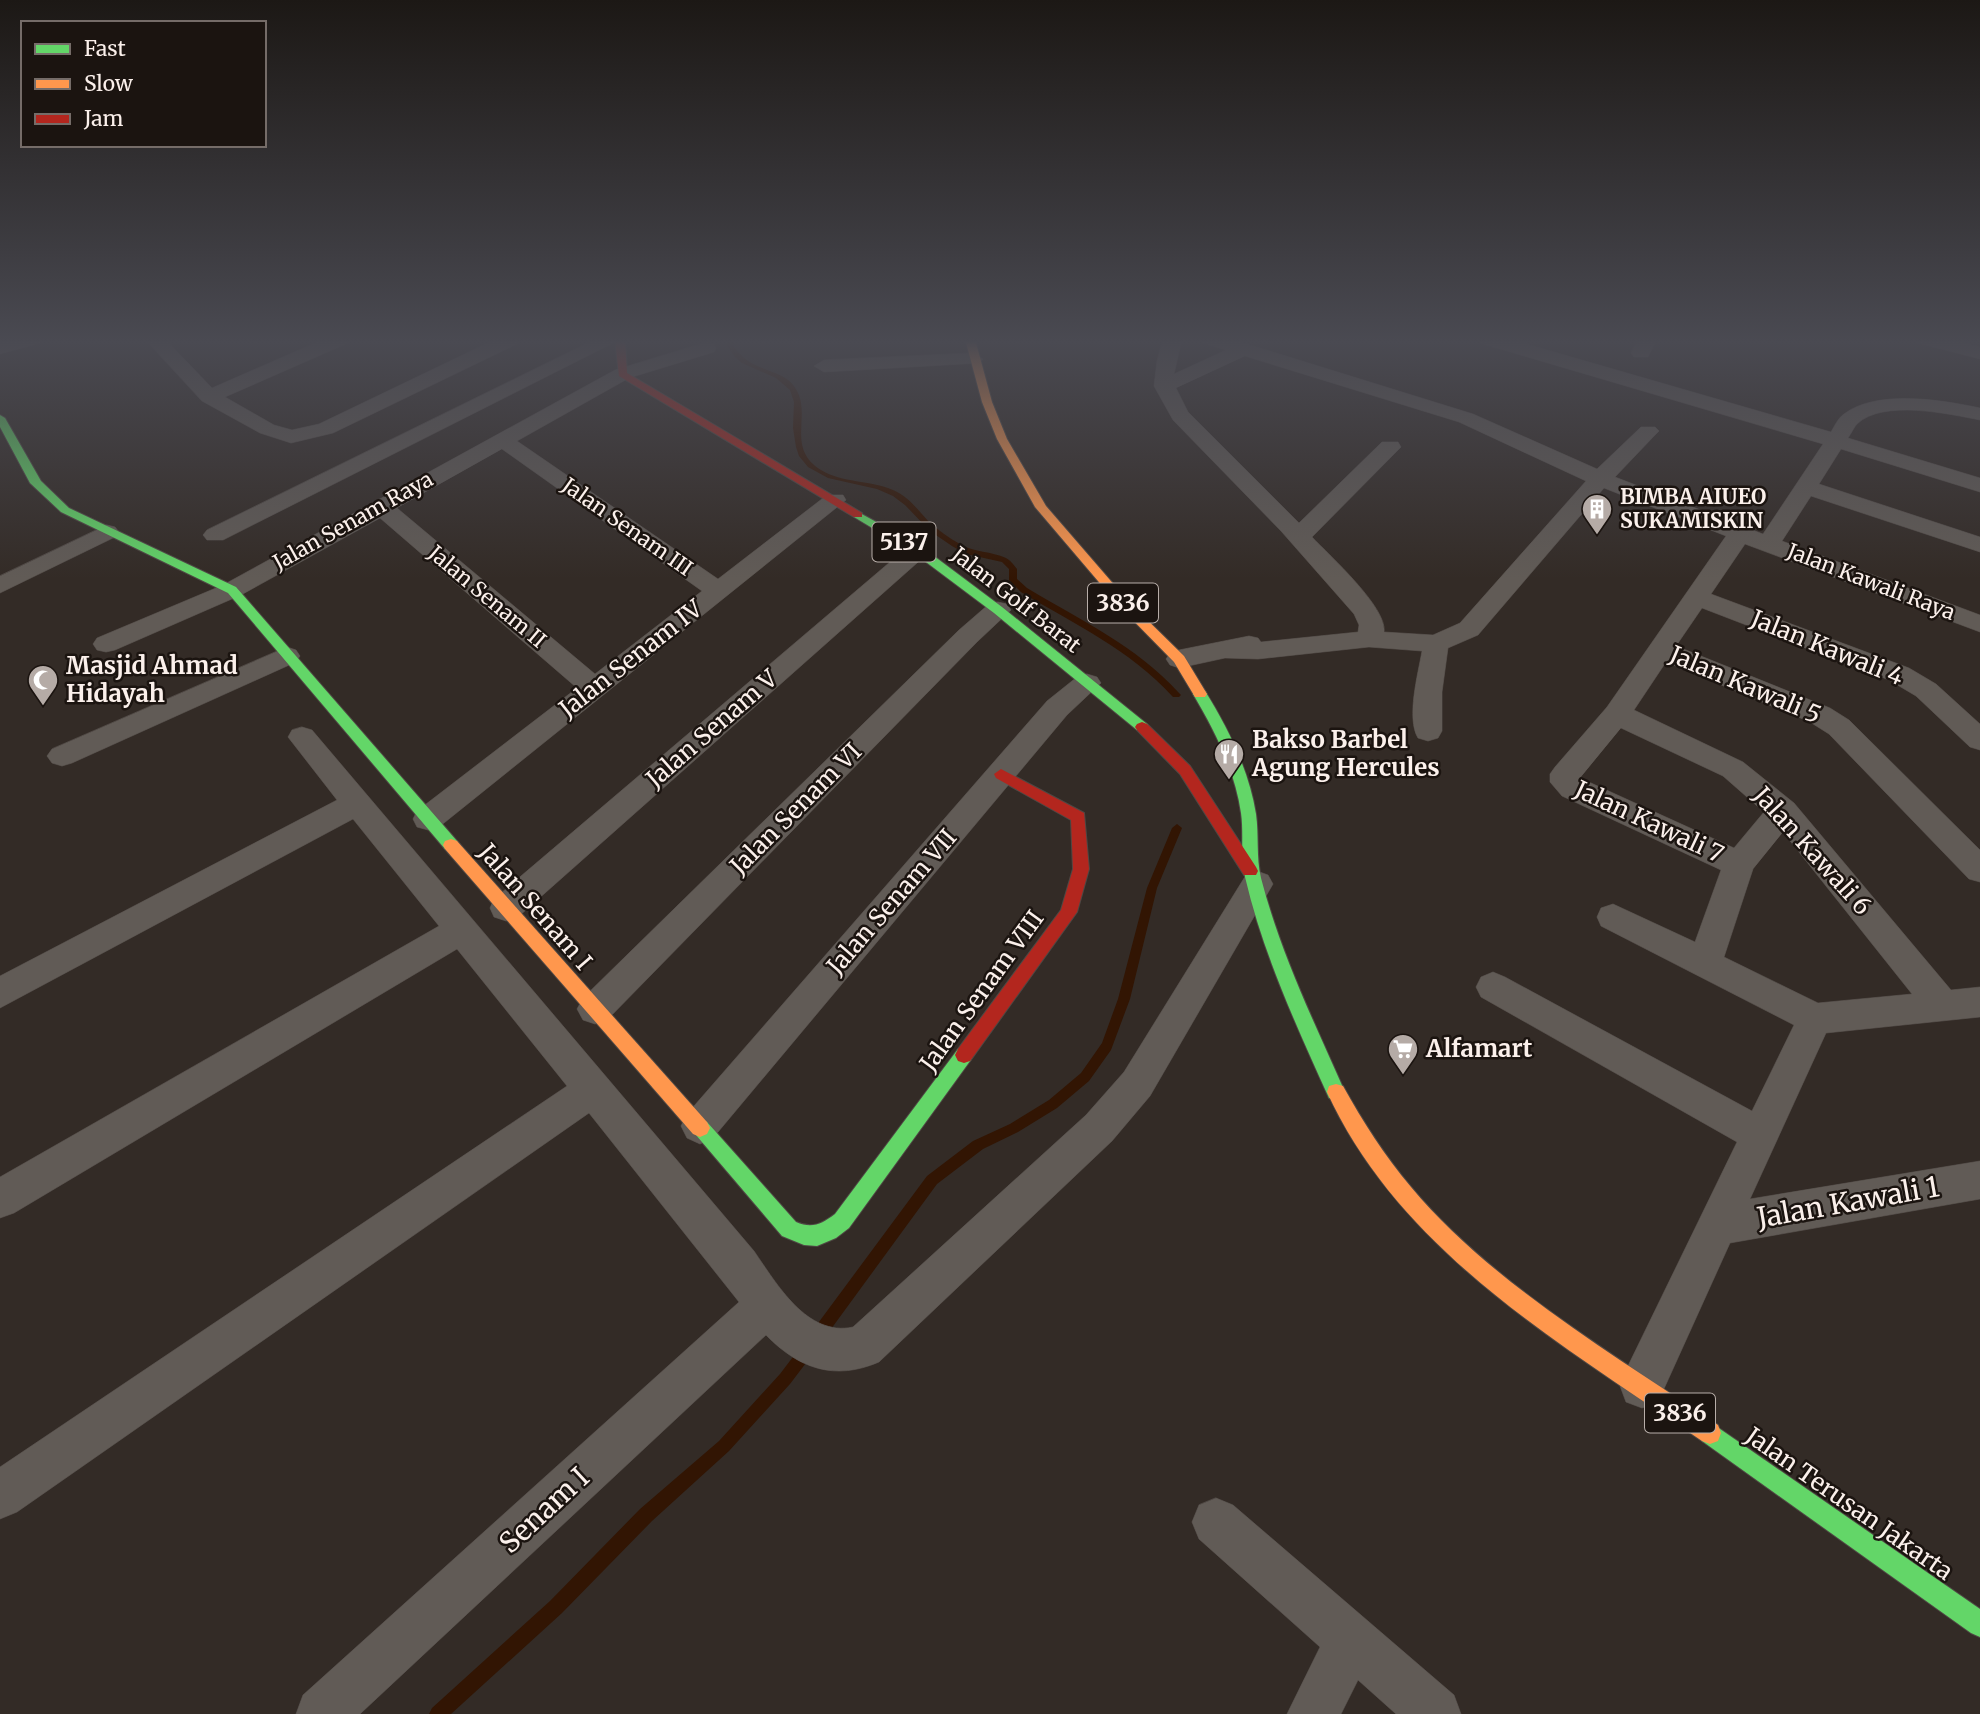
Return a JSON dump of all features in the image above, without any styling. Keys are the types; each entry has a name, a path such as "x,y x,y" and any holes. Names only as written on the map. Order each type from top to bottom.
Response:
{"main road":[{"path":"1,419 29,471 47,494 65,510 232,590"},
{"name":"Jalan Golf Barat","path":"698,419 918,550 1087,682 1151,736 1185,769 1254,878"},
{"name":"Jalan Terusan Jakarta","path":"995,419 1002,439 1041,507 1125,605 1179,659 1209,725 1238,775 1248,813 1254,878 1277,956 1303,1022 1342,1105 1393,1184 1487,1276 1980,1624"},
{"name":"Jalan Senam I","path":"232,590 428,819 789,1229 802,1237 815,1240"},
{"path":"1151,736 1177,737"},
{"name":"Jalan Senam VIII","path":"815,1240 827,1235 842,1220 1069,912 1078,894 1082,875 1079,817 1001,774"}],"street":[{"path":"249,419 291,437 326,429 347,419"},
{"path":"215,536 451,419"},
{"name":"Jalan Senam Raya","path":"106,644 232,590 538,419"},
{"path":"1183,419 1366,611 1372,625 1369,639"},
{"name":"Jalan Kawali Raya","path":"1468,419 1599,480 1980,624"},
{"path":"1760,419 1980,485"},
{"path":"1769,543 1850,419"},
{"path":"1179,659 1228,650 1258,651 1369,639 1436,644 1469,629 1599,480 1648,431"},
{"name":"Jalan Senam III","path":"501,439 718,591"},
{"path":"1298,537 1390,447"},
{"path":"1806,487 1980,545"},
{"name":"Jalan Senam IV","path":"428,819 835,500"},
{"name":"Jalan Senam II","path":"380,506 595,688"},
{"path":"0,586 107,532"},
{"path":"1617,714 1740,533"},
{"name":"Jalan Senam V","path":"506,908 918,550"},
{"name":"Jalan Kawali 4","path":"1698,597 1899,674 1926,691 1980,740"},
{"name":"Jalan Senam VI","path":"595,1009 968,636 998,610"},
{"path":"1428,731 1428,692 1436,644"},
{"name":"Jalan Kawali 5","path":"1659,649 1820,715 1839,727 1980,870"},
{"path":"62,756 287,656"},
{"name":"Jalan Senam VII","path":"700,1126 1057,708 1087,682"},
{"name":"Jalan Kawali 7","path":"1617,714 1565,774 1565,782 1573,789 1740,864"},
{"name":"Jalan Kawali 6","path":"1617,714 1733,769 1783,811 1942,1005"},
{"path":"302,737 739,1266 779,1319 830,1352 848,1353 864,1347 1099,1128 1137,1084 1254,878"},
{"path":"0,993 356,804"},
{"path":"1705,962 1740,864 1783,811"},
{"path":"1613,917 1815,1019 1980,1002"},
{"path":"0,1199 461,930"},
{"path":"1493,987 1760,1135"},
{"path":"1642,1386 1815,1019"},
{"path":"0,1495 593,1089"},
{"name":"Jalan Kawali 1","path":"1717,1225 1980,1180"},
{"name":"Senam I","path":"322,1714 779,1319"},
{"path":"1216,1522 1435,1714"},
{"path":"1313,1714 1350,1641"}],"waterway":[{"path":"797,419 799,447 810,465 830,477 896,494 933,529 960,547 969,552 1005,560 1013,569 1013,580 1024,590 1124,649 1160,677 1176,695"},
{"path":"818,1335 932,1180 978,1145 1014,1128 1053,1104 1085,1077 1107,1046 1124,999 1152,888 1177,828"},
{"path":"438,1714 556,1607 646,1515 724,1446 785,1379 807,1350"}],"traffic: fast":[{"path":"1,419 36,483 65,510 232,590 451,845"},
{"path":"858,515 918,550 998,610 1142,727"},
{"path":"1200,694 1216,721 1241,781 1248,812 1253,877 1279,960 1336,1092"},
{"path":"700,1128 789,1229 804,1235 823,1234 842,1221 964,1055"},
{"path":"1710,1433 1980,1624"}],"traffic: slow":[{"path":"994,419 1002,439 1041,507 1125,605 1179,659 1200,694"},
{"path":"451,845 700,1128"},
{"path":"1336,1092 1367,1146 1406,1196 1450,1242 1500,1285 1552,1324 1710,1433"}],"traffic: jam":[{"path":"697,419 858,515"},
{"path":"1142,727 1185,770 1250,871"},
{"path":"964,1055 1069,912 1081,869 1079,817 1001,774"}],"place":[{"name":"BIMBA AIUEO SUKAMISKIN","path":"1597,536"},
{"name":"Masjid Ahmad Hidayah","path":"43,707"},
{"name":"Bakso Barbel Agung Hercules","path":"1229,781"},
{"name":"Alfamart","path":"1403,1076"}]}
